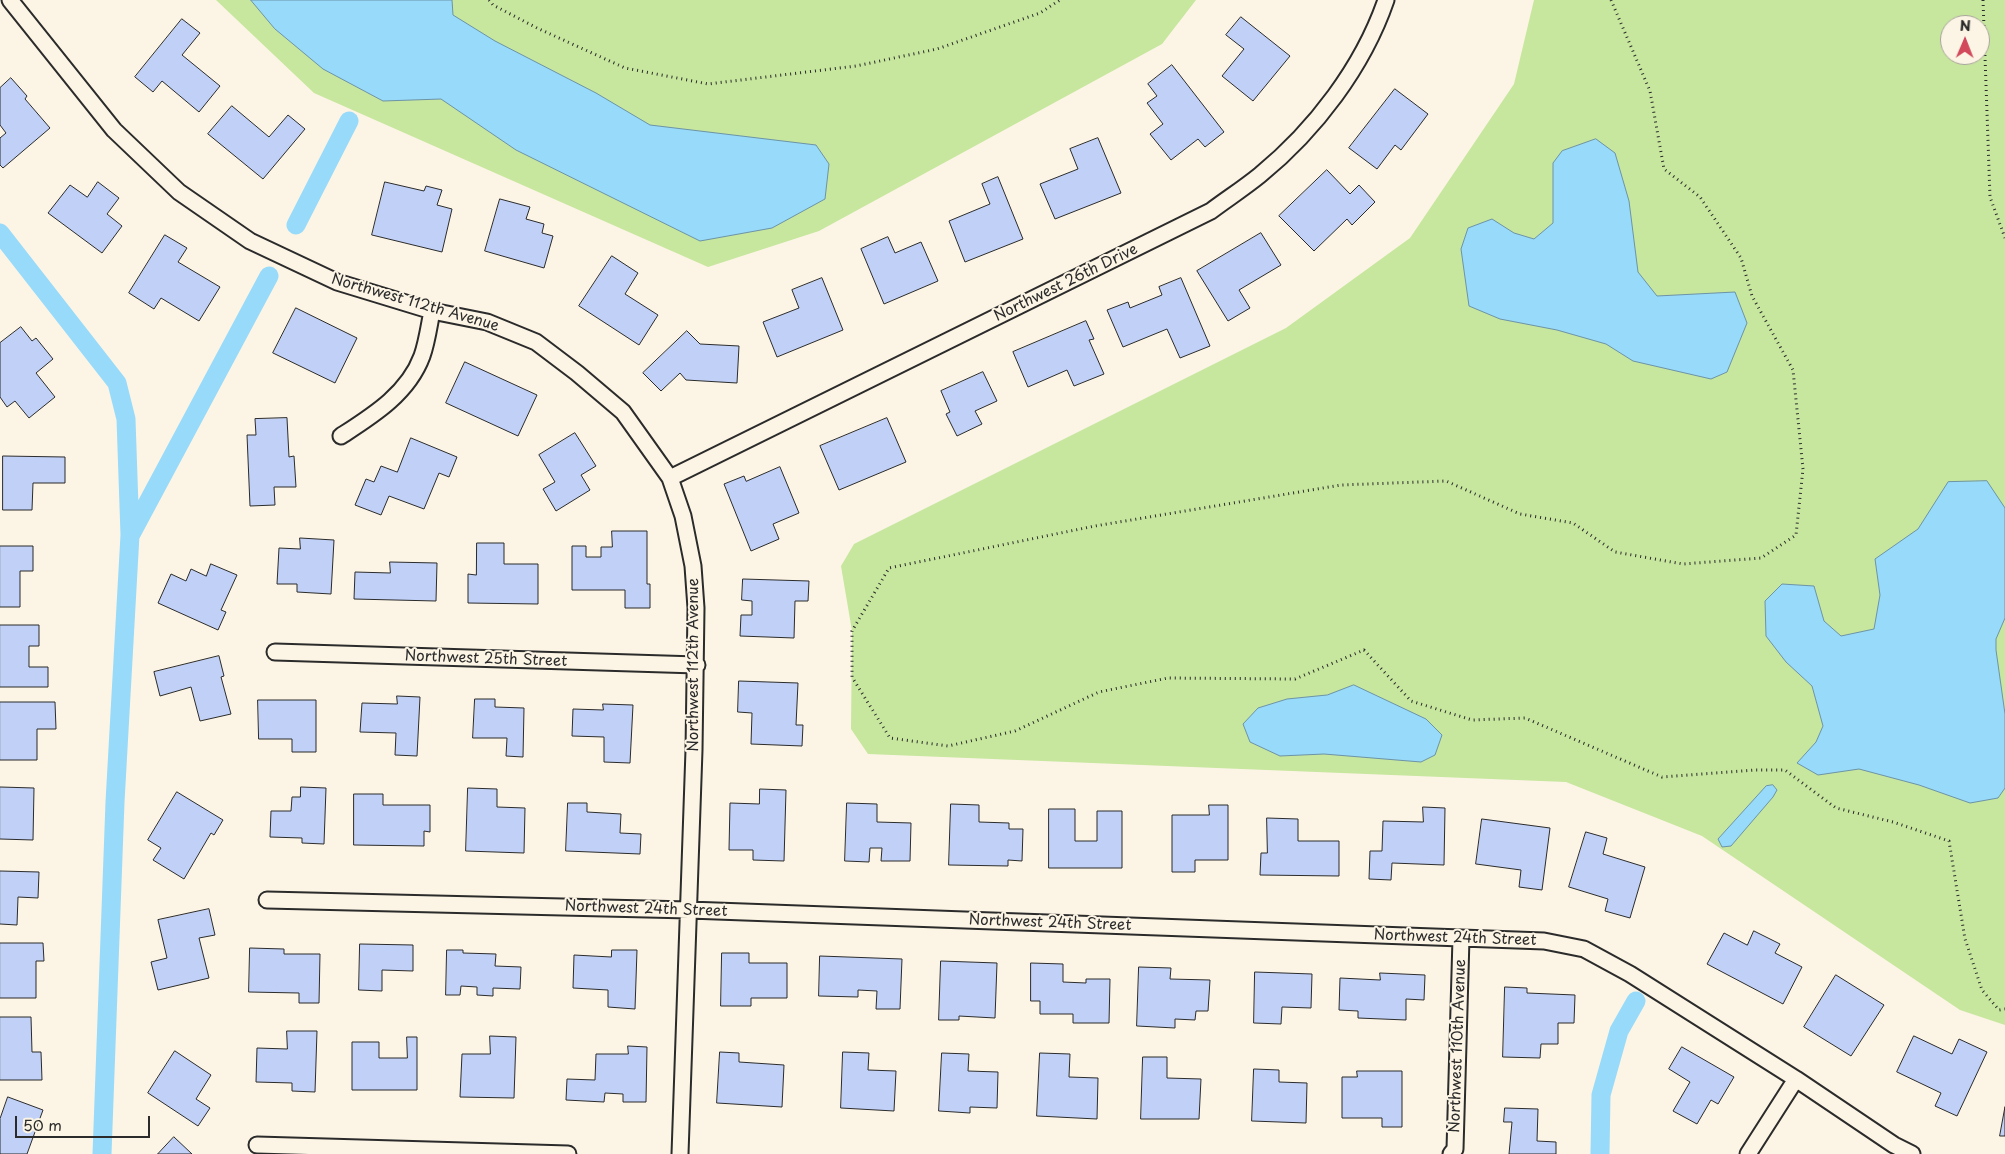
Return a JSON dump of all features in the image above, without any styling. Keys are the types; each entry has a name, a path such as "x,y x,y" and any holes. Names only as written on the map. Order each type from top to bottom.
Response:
{"street":[{"name":"Northwest 112th Avenue","path":"10,0 114,130 179,192 250,241 338,282 432,311 487,322 536,342 577,373 623,412 670,478 683,516 693,566 697,666 680,1154"},
{"name":"Northwest 26th Drive","path":"670,478 1211,211 1260,175 1303,135 1345,83 1379,21 1386,0"},
{"path":"341,436 382,410 404,386 422,357 432,311"},
{"name":"Northwest 25th Street","path":"275,652 697,666"},
{"name":"Northwest 24th Street","path":"267,900 689,910 1544,941 1584,949 1630,974 1796,1079 1894,1145 1912,1154"},
{"name":"Northwest 110th Avenue","path":"1451,1154 1455,1149 1461,938"},
{"path":"1748,1154 1796,1079"},
{"path":"257,1146 568,1154"}],"path":[{"path":"489,0 493,5 536,28 624,68 708,84 856,66 937,49 1040,13 1060,0"},
{"path":"1611,0 1650,91 1664,169 1700,196 1740,258 1752,296 1793,370 1803,469 1796,535 1761,558 1683,564 1616,552 1573,523 1520,514 1446,481 1341,485 1095,526 889,568 852,631 852,678 890,738 948,746 1015,730 1100,692 1168,678 1295,679 1364,650 1411,701 1472,720 1525,718 1662,777 1755,770 1785,770 1836,808 1893,822 1949,841 1965,939 1982,990 1999,1010 2005,1009"},
{"path":"1983,0 1990,197 2005,238"}],"green space":[{"path":"216,0 1196,0 1162,44 819,231 708,267 314,93"},
{"path":"1534,0 2005,0 2005,1025 1960,1010 1702,836 1566,782 868,754 851,729 852,631 841,566 854,544 1286,328 1410,238 1514,84"}],"water":[{"path":"251,0 452,0 453,15 495,41 596,93 650,125 816,145 829,164 825,199 772,228 700,241 516,150 441,99 383,101 323,69 275,29"},
{"path":"1596,139 1615,153 1629,201 1638,272 1657,296 1735,292 1747,323 1727,372 1711,379 1633,361 1606,344 1557,330 1500,319 1469,306 1461,249 1468,228 1492,219 1514,233 1534,239 1553,223 1553,163 1562,151"},
{"path":"1987,481 2005,508 2005,618 1996,639 1996,650 2005,714 2005,788 1998,798 1970,803 1919,785 1859,769 1818,775 1797,763 1816,742 1823,726 1812,686 1786,662 1766,636 1765,601 1782,584 1814,586 1824,621 1841,636 1874,629 1880,595 1875,559 1918,529 1948,482"},
{"path":"1354,685 1426,719 1442,735 1435,755 1421,762 1324,754 1280,756 1250,742 1243,724 1258,708 1287,699 1327,695"},
{"path":"1773,785 1777,790 1773,797 1731,846 1722,847 1718,839 1766,786"}],"building":[{"path":"1241,17 1290,56 1253,101 1222,76 1244,49 1226,35"},
{"path":"182,19 200,33 182,55 220,86 199,112 162,81 153,92 135,77"},
{"path":"1172,65 1224,132 1205,147 1198,139 1171,160 1150,134 1163,124 1147,103 1157,96 1148,84"},
{"path":"11,78 27,96 25,99 50,128 3,168 0,165 0,138 6,133 0,125 0,88"},
{"path":"1395,89 1428,114 1401,150 1395,145 1377,169 1349,148"},
{"path":"232,106 269,137 288,115 305,129 263,179 208,134"},
{"path":"1098,138 1121,193 1055,219 1040,184 1078,169 1070,149"},
{"path":"1327,170 1350,194 1359,185 1375,202 1352,225 1347,219 1314,251 1279,216"},
{"path":"998,177 1023,239 965,262 949,221 990,204 982,184"},
{"path":"98,182 119,198 107,214 122,226 102,253 48,213 70,185 87,197"},
{"path":"385,182 424,191 426,186 442,190 437,205 452,209 442,252 372,235"},
{"path":"500,199 530,207 526,219 544,224 542,233 553,236 544,268 485,251"},
{"path":"1261,233 1281,265 1239,290 1250,308 1228,321 1197,271"},
{"path":"165,235 187,248 178,262 220,287 199,321 161,298 154,309 129,293"},
{"path":"888,237 895,253 921,242 938,281 884,304 861,249"},
{"path":"612,256 638,273 625,294 658,315 639,345 579,306"},
{"path":"822,278 843,330 777,357 763,322 799,308 792,290"},
{"path":"1181,278 1210,346 1180,358 1167,329 1123,347 1107,310 1128,302 1130,308 1162,295 1159,287"},
{"path":"296,308 357,338 335,383 273,353"},
{"path":"1086,321 1094,339 1089,340 1104,374 1074,386 1067,370 1028,387 1013,352"},
{"path":"21,327 32,341 36,338 53,359 36,373 55,397 29,418 15,401 7,407 0,397 0,343"},
{"path":"687,331 700,344 739,346 737,383 686,380 680,373 661,391 643,373"},
{"path":"465,362 537,395 518,436 446,403"},
{"path":"983,372 997,401 975,411 982,424 957,436 946,414 950,412 941,391"},
{"path":"287,418 289,457 294,456 296,487 274,487 275,505 250,506 247,435 256,435 255,419"},
{"path":"887,418 906,462 839,490 820,446"},
{"path":"575,433 596,466 581,475 590,490 556,511 543,489 555,482 539,455"},
{"path":"411,438 457,457 449,477 439,473 424,509 389,496 381,515 355,505 366,479 374,482 381,466 397,472"},
{"path":"3,456 65,457 65,483 33,483 32,510 3,510"},
{"path":"780,467 799,513 773,524 779,539 751,551 724,484 744,476 746,481"},
{"path":"612,531 647,531 647,584 650,584 650,608 625,608 625,590 572,590 572,546 586,546 586,557 601,557 601,547 612,547"},
{"path":"300,538 334,540 331,594 297,592 297,584 277,584 279,548 300,549"},
{"path":"477,543 504,543 504,564 538,564 538,604 468,603 468,574 476,575"},
{"path":"0,546 33,546 33,571 20,571 20,607 0,607"},
{"path":"390,562 437,563 436,601 354,599 355,572 390,573"},
{"path":"211,564 237,575 221,610 226,612 218,630 158,603 171,574 186,581 191,569 206,576"},
{"path":"743,579 809,581 808,601 795,601 794,638 740,636 741,615 752,615 752,601 742,600"},
{"path":"0,625 39,625 39,646 29,646 29,667 48,667 48,687 0,687"},
{"path":"219,656 224,676 221,677 231,714 200,721 191,687 160,696 154,672"},
{"path":"739,681 798,683 796,725 803,725 802,746 751,744 752,713 738,712"},
{"path":"397,696 420,697 417,756 395,755 396,733 360,732 362,703 397,704"},
{"path":"475,699 495,699 495,707 524,708 523,757 506,756 507,738 473,738"},
{"path":"258,700 316,700 316,752 292,752 292,739 259,739"},
{"path":"0,702 55,702 56,729 37,729 37,760 0,760"},
{"path":"603,704 633,705 630,763 604,762 604,737 572,736 573,709 603,710"},
{"path":"0,787 34,788 33,840 0,839"},
{"path":"301,787 326,788 324,844 302,843 302,838 270,837 271,811 291,811 292,797 300,797"},
{"path":"468,788 497,789 497,807 525,808 524,853 466,851"},
{"path":"760,789 786,790 784,861 753,860 753,850 729,850 730,803 759,804"},
{"path":"177,792 223,820 214,835 211,833 184,879 153,860 161,848 148,840"},
{"path":"354,794 383,794 383,805 430,805 430,832 424,831 424,846 354,845"},
{"path":"568,803 587,803 587,812 621,814 620,833 641,834 640,854 566,851"},
{"path":"847,803 877,804 877,822 911,823 910,861 881,861 882,848 870,848 869,862 845,861"},
{"path":"951,804 979,805 979,822 1009,823 1009,829 1023,829 1022,861 1008,860 1008,866 949,865"},
{"path":"1209,805 1228,805 1228,860 1195,860 1195,872 1172,872 1172,815 1209,815"},
{"path":"1423,807 1445,808 1444,865 1392,863 1391,880 1369,879 1370,851 1382,851 1383,821 1423,822"},
{"path":"1049,809 1075,809 1075,841 1097,841 1097,811 1122,811 1122,868 1049,868"},
{"path":"1267,818 1298,819 1298,841 1339,841 1339,876 1260,875 1261,853 1267,853"},
{"path":"1482,819 1550,828 1542,890 1519,887 1521,870 1476,864"},
{"path":"1586,832 1607,838 1603,854 1645,867 1630,918 1605,911 1608,899 1569,887"},
{"path":"0,871 39,872 38,898 18,897 17,925 0,924"},
{"path":"209,909 215,935 199,938 209,978 158,990 151,962 167,958 158,920"},
{"path":"1754,931 1780,944 1775,953 1802,967 1783,1004 1707,964 1724,933 1747,945"},
{"path":"0,943 43,943 44,961 36,961 36,998 0,998"},
{"path":"360,944 413,945 413,971 382,970 382,991 359,990"},
{"path":"250,948 284,949 284,954 320,954 319,1003 299,1003 299,993 249,992"},
{"path":"447,950 463,950 463,953 496,954 495,966 521,967 520,989 493,988 493,996 477,995 477,987 461,986 460,995 446,995"},
{"path":"612,950 637,950 635,1009 608,1007 608,990 573,988 574,955 611,957"},
{"path":"722,953 749,953 749,963 787,963 787,998 751,998 751,1006 721,1006"},
{"path":"820,956 902,959 900,1009 876,1009 877,991 858,990 858,997 819,996"},
{"path":"941,961 997,963 995,1018 959,1016 959,1020 939,1020"},
{"path":"1031,963 1063,964 1063,982 1086,983 1086,979 1110,979 1109,1023 1073,1023 1073,1014 1040,1014 1040,1001 1031,1001"},
{"path":"1139,967 1171,968 1170,979 1210,980 1208,1011 1196,1011 1195,1020 1175,1019 1175,1028 1137,1026"},
{"path":"1255,972 1312,974 1311,1008 1282,1007 1281,1024 1254,1023"},
{"path":"1380,973 1425,975 1424,1000 1406,999 1406,1020 1358,1018 1358,1011 1339,1010 1340,978 1380,980"},
{"path":"1836,975 1884,1005 1851,1056 1804,1027"},
{"path":"1505,987 1527,988 1527,993 1575,995 1574,1023 1558,1023 1558,1044 1541,1044 1540,1058 1503,1057"},
{"path":"0,1017 31,1017 32,1052 41,1052 42,1080 0,1080"},
{"path":"287,1031 317,1031 315,1092 292,1091 292,1083 256,1082 257,1048 287,1049"},
{"path":"490,1036 516,1037 514,1098 460,1097 462,1054 490,1054"},
{"path":"1914,1036 1952,1054 1959,1039 1987,1052 1957,1116 1935,1106 1941,1093 1897,1072"},
{"path":"407,1037 417,1037 417,1090 352,1090 352,1042 379,1042 379,1058 407,1058"},
{"path":"628,1046 647,1047 646,1102 623,1102 623,1094 605,1093 604,1102 566,1100 567,1079 595,1080 596,1054 628,1054"},
{"path":"1682,1047 1734,1077 1718,1104 1711,1100 1697,1124 1673,1111 1690,1082 1669,1069"},
{"path":"175,1051 211,1075 196,1099 210,1108 198,1126 148,1093"},
{"path":"720,1052 739,1053 739,1062 784,1065 782,1107 717,1103"},
{"path":"843,1052 869,1053 868,1070 896,1071 894,1111 841,1108"},
{"path":"942,1053 969,1054 968,1071 998,1072 997,1108 970,1107 970,1113 939,1111"},
{"path":"1040,1053 1070,1054 1069,1077 1098,1078 1097,1119 1037,1116"},
{"path":"1143,1057 1167,1057 1167,1078 1201,1079 1199,1119 1141,1119"},
{"path":"1254,1069 1279,1070 1279,1082 1307,1083 1306,1123 1252,1121"},
{"path":"1357,1071 1402,1071 1402,1127 1382,1127 1382,1118 1342,1118 1342,1077 1357,1077"},
{"path":"8,1097 43,1110 27,1154 0,1154 0,1119"},
{"path":"2005,1107 2005,1136 2000,1136"},
{"path":"1505,1108 1538,1109 1537,1141 1556,1142 1556,1154 1509,1154 1512,1122 1504,1122"},
{"path":"174,1137 192,1154 158,1154"}],"waterway":[{"path":"296,225 349,121"},
{"path":"0,233 117,383 126,419 130,535 115,802 102,1154"},
{"path":"131,534 269,276"},
{"path":"1600,1154 1601,1095 1619,1031 1636,1001"}]}
